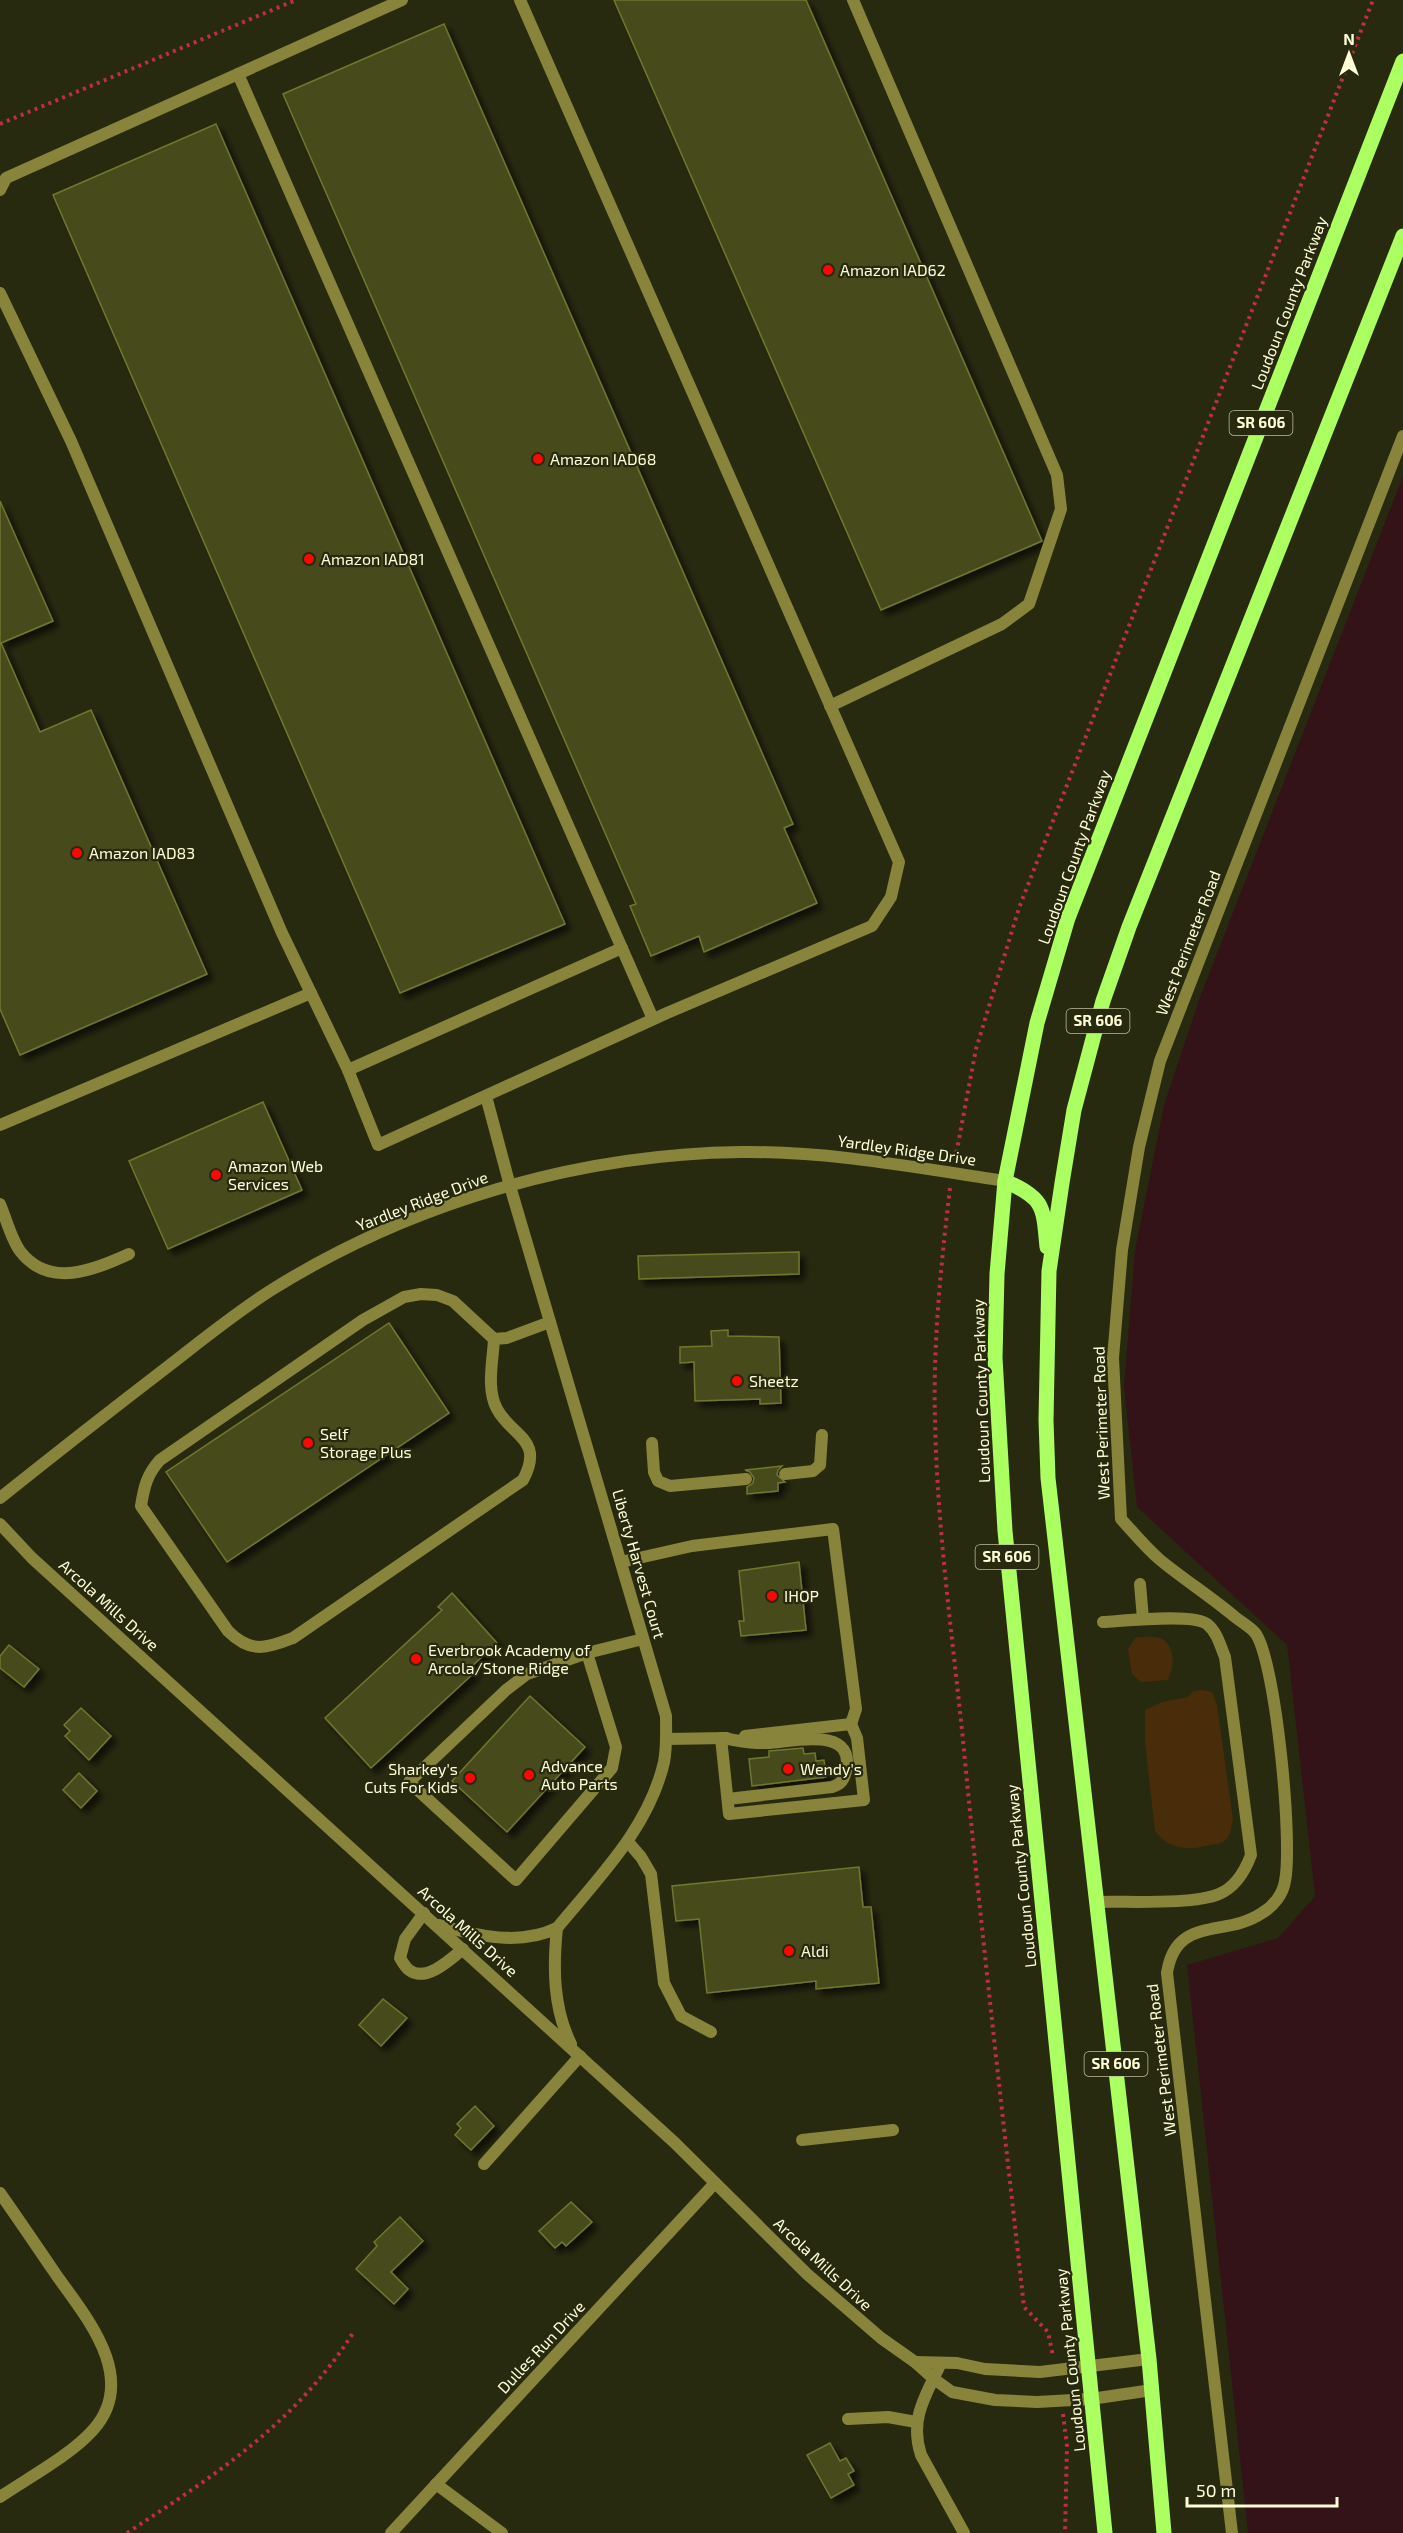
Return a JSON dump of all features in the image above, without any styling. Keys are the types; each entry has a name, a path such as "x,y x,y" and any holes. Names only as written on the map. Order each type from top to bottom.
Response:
{"main road":[{"name":"Loudoun County Parkway","path":"1105,2533 1005,1531 995,1358 997,1274 1005,1181 1037,1023 1068,918 1403,61"},
{"name":"SR 606","path":"1164,2533 1149,2359 1048,1478 1046,1420 1049,1271 1074,1110 1103,1001 1129,927 1403,236"},
{"path":"1005,1181 1028,1192 1038,1202 1043,1213 1049,1271"}],"street":[{"path":"0,190 6,178 402,0"},
{"path":"0,293 70,441 277,922 348,1071 378,1144 653,1019 872,926 891,897 899,862 520,0"},
{"path":"830,706 1002,624 1029,604 1061,509 1057,475 853,0"},
{"path":"238,74 653,1019"},
{"name":"West Perimeter Road","path":"1232,2533 1167,1973 1170,1957 1179,1942 1197,1932 1242,1923 1263,1913 1279,1899 1285,1882 1288,1851 1283,1774 1266,1660 1255,1633 1157,1558 1121,1519 1113,1358 1117,1304 1122,1250 1138,1147 1160,1062 1403,436"},
{"path":"348,1071 622,948"},
{"path":"0,1125 311,993"},
{"name":"Liberty Harvest Court","path":"486,1096 510,1186 666,1716 664,1761 644,1815 628,1842 557,1928"},
{"name":"Yardley Ridge Drive","path":"0,1498 228,1320 273,1289 328,1258 420,1216 465,1199 560,1173 638,1160 740,1152 849,1158 1005,1181"},
{"path":"0,1204 20,1251 44,1271 74,1274 104,1266 129,1254"},
{"path":"494,1339 491,1390 497,1409 522,1437 530,1452 530,1467 523,1480 293,1638 266,1647 254,1647 239,1642 228,1631 141,1506 144,1487 150,1472 160,1460 363,1320 404,1297 429,1295 453,1301 494,1339 507,1338 550,1322"},
{"path":"786,1474 813,1471 820,1464 822,1436"},
{"path":"652,1443 654,1472 658,1480 670,1486 746,1479"},
{"name":"Arcola Mills Drive","path":"0,1524 32,1558 437,1924 675,2143 752,2221 850,2312 934,2379 952,2392 995,2400 1037,2402 1091,2399 1152,2390"},
{"path":"621,1562 692,1546 833,1529 856,1709 851,1724 857,1738 864,1800 729,1814 721,1738"},
{"path":"1140,1584 1143,1619"},
{"path":"1098,1902 1201,1899 1221,1893 1236,1882 1246,1868 1251,1855 1226,1669 1217,1636 1206,1623 1189,1619 1103,1622"},
{"path":"587,1653 616,1748 616,1758 612,1768 516,1880 409,1782 506,1690 527,1674 587,1653 644,1639"},
{"path":"666,1739 721,1738 851,1724"},
{"path":"721,1738 765,1743 819,1739 837,1744 843,1749 846,1758 844,1777 840,1784 832,1788 728,1799"},
{"path":"628,1842 641,1857 651,1874 664,1983 681,2016 711,2032"},
{"path":"424,1913 405,1939 400,1958 408,1970 419,1974 439,1968 464,1949"},
{"path":"437,1924 478,1935 524,1939 545,1934 557,1928"},
{"path":"484,2163 577,2053 561,2019 556,1993 554,1957 557,1928"},
{"path":"802,2140 893,2130"},
{"name":"Dulles Run Drive","path":"391,2533 715,2183"},
{"path":"0,2193 99,2335 108,2361 110,2384 105,2412 93,2430 74,2446 0,2497"},
{"path":"915,2362 957,2363 1006,2371 1040,2372 1149,2359"},
{"path":"941,2363 916,2422 917,2444 921,2456 964,2533"},
{"path":"848,2419 888,2417 916,2422"},
{"path":"436,2484 502,2533"}],"path":[{"path":"0,124 296,0"},
{"path":"127,2533 212,2476 271,2429 316,2385 333,2365 353,2333"}],"shaded area":[{"path":"1403,476 1403,2533 1248,2533 1187,1965 1278,1938 1315,1896 1287,1645 1137,1507 1124,1387 1135,1250 1164,1105 1200,997"},
{"path":"1136,1637 1160,1638 1169,1646 1173,1664 1167,1680 1141,1682 1132,1674 1128,1649"},
{"path":"1193,1691 1212,1692 1217,1705 1233,1820 1229,1834 1223,1842 1187,1848 1167,1842 1155,1831 1145,1742 1145,1710 1162,1702 1188,1697"}],"building":[{"name":"Amazon IAD62","path":"614,0 806,0 1042,541 881,610"},
{"name":"Amazon IAD68","path":"444,24 793,824 784,828 817,903 704,952 699,936 651,956 630,906 636,904 283,94"},
{"name":"Amazon IAD81","path":"216,124 565,924 400,993 53,195"},
{"name":"Amazon IAD83","path":"0,501 53,621 1,643 40,732 91,710 207,974 20,1055 0,1009"},
{"name":"Amazon Web Services","path":"263,1102 302,1190 168,1249 129,1161"},
{"path":"799,1252 799,1274 639,1279 638,1256"},
{"name":"Self Storage Plus","path":"389,1323 449,1413 227,1562 166,1472"},
{"name":"Sheetz","path":"728,1330 728,1336 779,1337 781,1403 760,1404 760,1399 695,1401 694,1362 680,1363 680,1347 712,1346 711,1331"},
{"path":"782,1466 777,1475 785,1482 778,1483 778,1491 747,1494 747,1487 753,1483 754,1478 750,1472 745,1470"},
{"name":"IHOP","path":"799,1562 806,1630 741,1636 739,1621 744,1621 739,1571"},
{"name":"Everbrook Academy of Arcola/Stone Ridge","path":"452,1593 497,1643 470,1668 474,1673 371,1768 325,1718 442,1610 438,1607"},
{"path":"9,1645 39,1669 24,1687 0,1668 0,1656"},
{"path":"530,1696 585,1747 507,1832 452,1781"},
{"path":"81,1708 111,1736 89,1760 65,1736 70,1731 64,1725"},
{"name":"Wendy's","path":"803,1748 804,1754 815,1753 816,1761 824,1760 826,1777 752,1786 749,1759 769,1757 769,1751"},
{"path":"79,1773 97,1791 81,1808 63,1790"},
{"name":"Aldi","path":"859,1867 863,1907 871,1907 879,1983 816,1989 816,1981 707,1993 699,1919 676,1921 672,1886"},
{"path":"383,1999 407,2018 381,2046 359,2025"},
{"path":"475,2106 494,2126 471,2150 455,2135 461,2128 457,2124"},
{"path":"571,2202 592,2222 566,2246 562,2242 555,2248 539,2231"},
{"path":"400,2217 423,2241 391,2272 408,2289 394,2304 356,2269 377,2246 374,2242"},
{"path":"830,2443 840,2461 846,2458 854,2471 848,2474 854,2485 831,2498 807,2455"}],"place":[{"name":"Amazon IAD62","path":"828,270"},
{"name":"Amazon IAD68","path":"538,459"},
{"name":"Amazon IAD81","path":"309,559"},
{"name":"Amazon IAD83","path":"77,853"},
{"name":"Amazon Web Services","path":"216,1175"},
{"name":"Sheetz","path":"737,1381"},
{"name":"Self Storage Plus","path":"308,1443"},
{"name":"IHOP","path":"772,1596"},
{"name":"Everbrook Academy of Arcola/Stone Ridge","path":"416,1659"},
{"name":"Wendy's","path":"788,1769"},
{"name":"Advance Auto Parts","path":"529,1775"},
{"name":"Sharkey's Cuts For Kids","path":"470,1778"},
{"name":"Aldi","path":"789,1951"}]}
